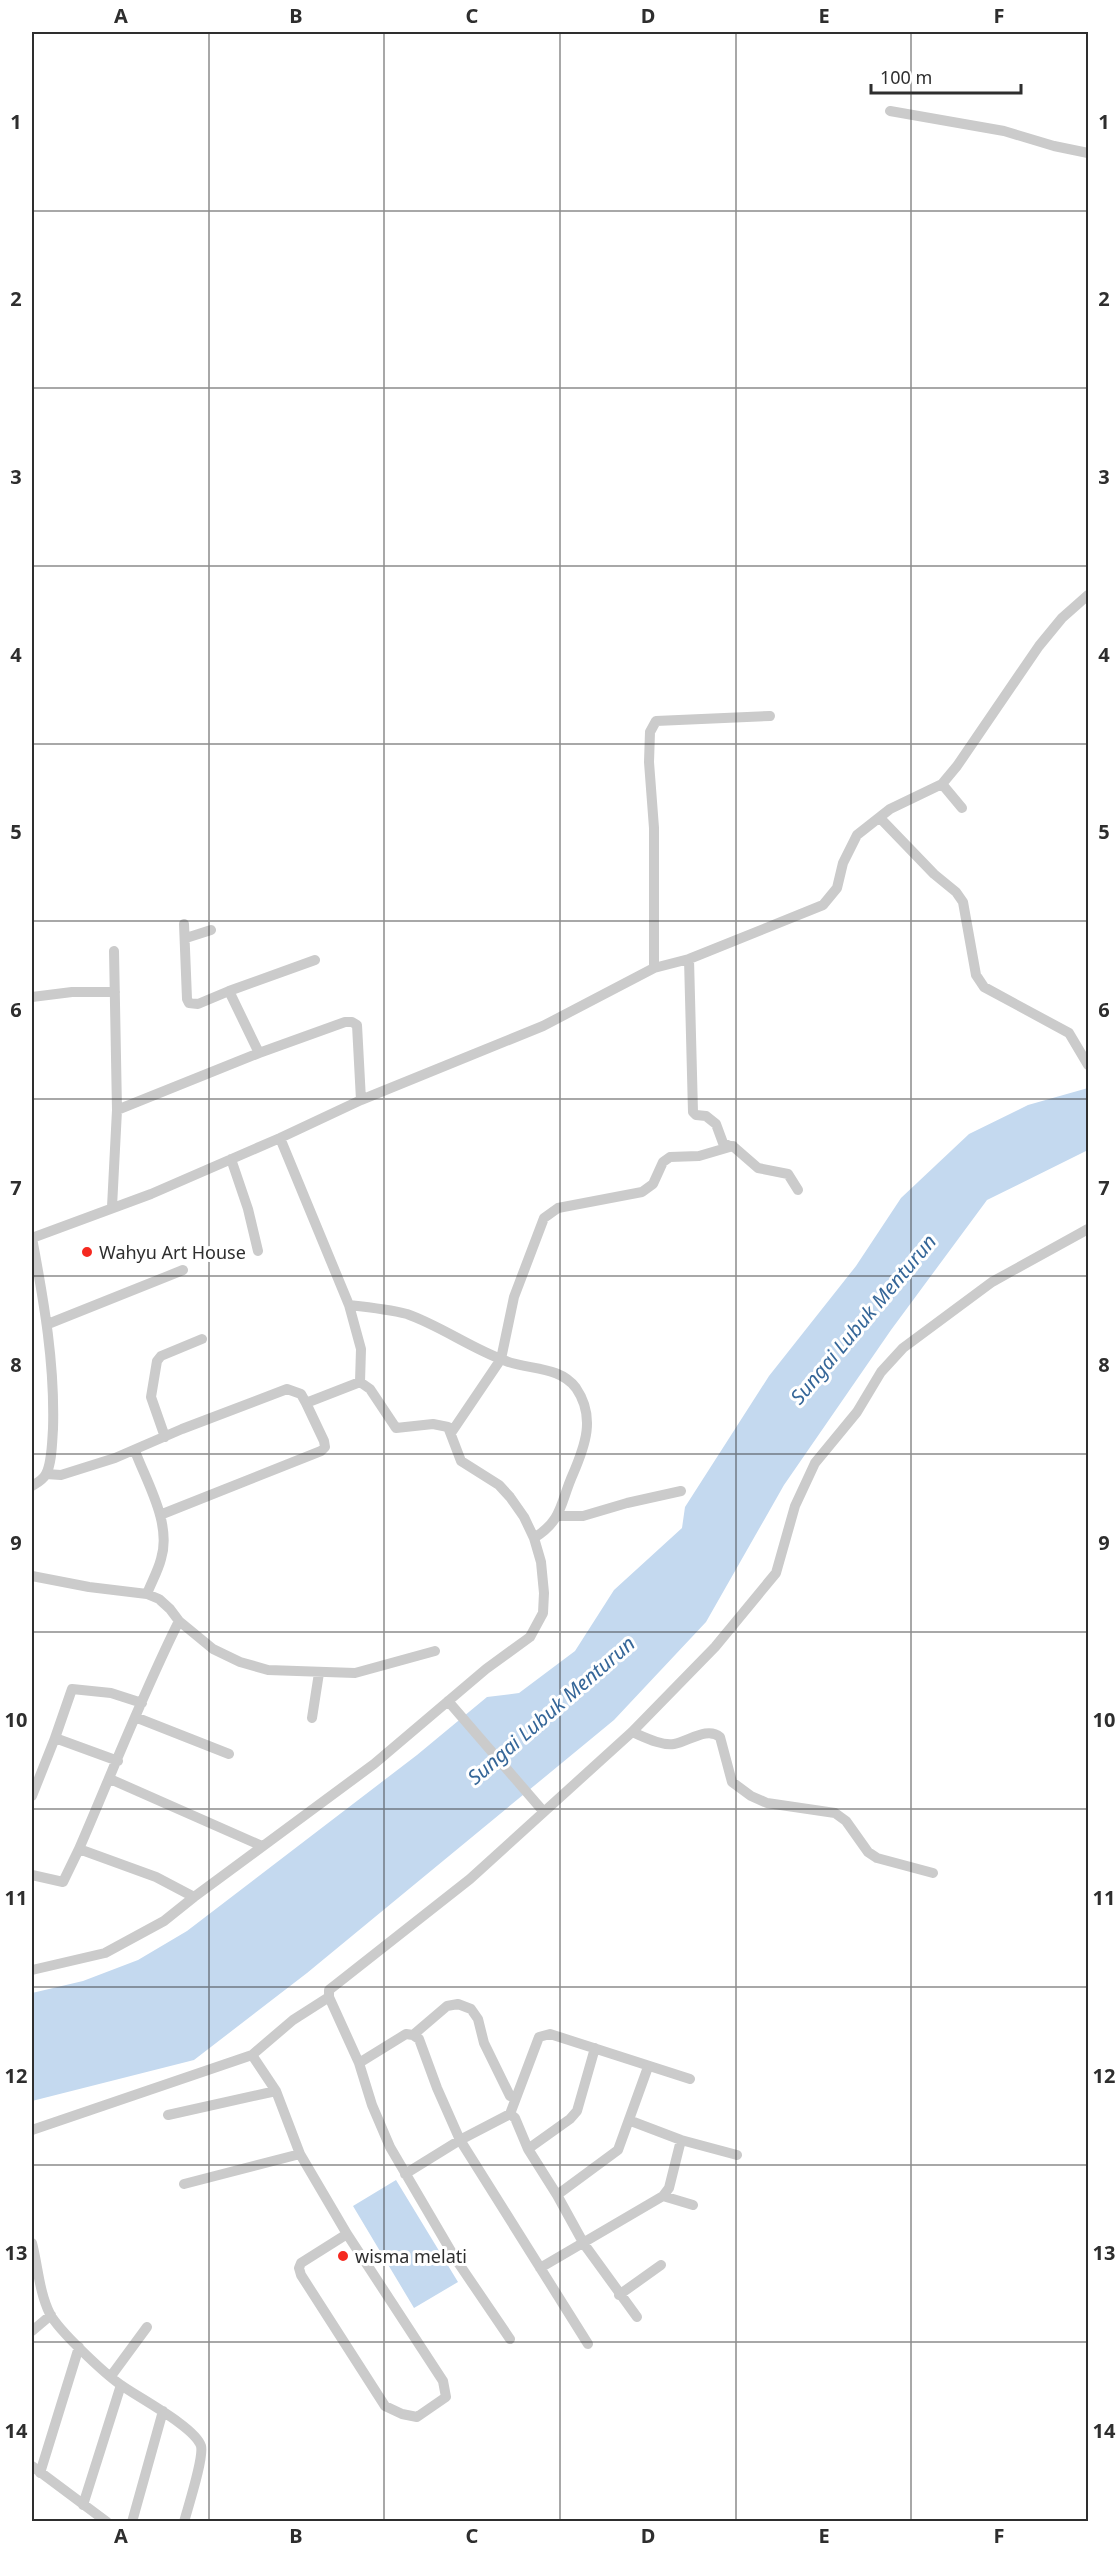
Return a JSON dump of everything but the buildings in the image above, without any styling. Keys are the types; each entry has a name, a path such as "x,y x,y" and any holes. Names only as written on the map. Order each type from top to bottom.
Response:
{"street":[{"path":"890,111 1004,131 1053,146 1089,153"},
{"path":"32,1486 46,1474 52,1442 54,1395 48,1324 32,1238 151,1194 361,1100 543,1026 654,968 689,959 823,905 837,888 843,863 857,836 902,802 942,784 957,766 1039,646 1062,618 1089,595"},
{"path":"654,968 654,828 649,762 652,726 656,721 770,716"},
{"path":"942,784 962,808"},
{"path":"880,818 934,874 956,892 963,902 976,975 984,987 1069,1033 1089,1065"},
{"path":"184,924 189,1003 198,1004 315,960"},
{"path":"186,938 211,930"},
{"path":"112,1207 117,1110 114,951"},
{"path":"689,959 692,1108 696,1115 711,1119 716,1124 723,1143 732,1146 758,1168 788,1173 798,1190"},
{"path":"230,991 259,1053"},
{"path":"32,998 72,992 115,992"},
{"path":"117,1110 259,1053 345,1022 357,1025 361,1100"},
{"path":"280,1138 349,1305 361,1349 360,1382"},
{"path":"451,1433 501,1359 514,1297 544,1218 558,1208 642,1192 650,1188 663,1162 669,1157 699,1156 732,1146"},
{"path":"231,1159 249,1209 258,1251"},
{"path":"510,2339 455,2258 390,2147 372,2105 359,2063 329,1997 329,1990 470,1879 540,1808 632,1732 715,1647 776,1573 795,1506 815,1463 857,1412 881,1372 903,1348 992,1282 1089,1228"},
{"path":"48,1324 183,1270"},
{"path":"349,1305 407,1314 501,1359 562,1376 578,1390 584,1403 588,1427 585,1446 558,1516 549,1527 534,1538"},
{"path":"165,1437 151,1397 157,1361 161,1356 202,1339"},
{"path":"306,1403 360,1382"},
{"path":"32,1970 105,1953 164,1921 451,1705 486,1669 530,1637 543,1613 544,1593 541,1562 534,1538 524,1517 499,1485 461,1461 448,1427 442,1424 396,1428 370,1389 360,1382"},
{"path":"46,1474 61,1474 135,1451 287,1389 301,1394 324,1441 325,1447 321,1451 160,1515"},
{"path":"135,1451 160,1515 164,1547 147,1594"},
{"path":"558,1516 583,1516 681,1491"},
{"path":"32,1576 88,1587 147,1594 159,1599 179,1621 213,1649 240,1662 268,1670 355,1673 435,1652"},
{"path":"32,1875 63,1882 118,1761 155,1669 179,1621"},
{"path":"312,1718 319,1673"},
{"path":"32,1796 72,1689 111,1693 142,1703"},
{"path":"451,1705 540,1808"},
{"path":"135,1717 229,1754"},
{"path":"632,1732 670,1744 710,1732 717,1734 720,1737 732,1782 752,1796 767,1803 835,1813 846,1821 868,1852 877,1858 933,1873"},
{"path":"55,1738 118,1761"},
{"path":"110,1779 262,1846"},
{"path":"78,1849 156,1877 194,1897"},
{"path":"32,2130 252,2055 293,2020 329,1997"},
{"path":"413,2035 447,2006 458,2004 471,2009 478,2019 484,2043 510,2096 515,2097"},
{"path":"359,2063 406,2034 419,2039 460,2140 588,2344"},
{"path":"405,2174 460,2140 510,2114 539,2037 550,2034 690,2079"},
{"path":"528,2150 570,2119 577,2111 595,2048"},
{"path":"252,2055 276,2091 300,2154 347,2234 443,2381 446,2397 417,2416 402,2414 385,2406 301,2275 299,2268 301,2263 347,2234"},
{"path":"557,2194 618,2150 648,2067"},
{"path":"168,2115 276,2091"},
{"path":"510,2114 515,2118 528,2150 557,2194 584,2244 637,2317"},
{"path":"630,2121 681,2140 737,2154"},
{"path":"540,2268 663,2196 669,2188 681,2140"},
{"path":"184,2184 300,2154"},
{"path":"663,2196 693,2205"},
{"path":"32,2243 35,2274 51,2315 79,2347 121,2385 162,2411 198,2440 202,2449 184,2522"},
{"path":"619,2295 661,2265"},
{"path":"32,2331 51,2315"},
{"path":"111,2376 147,2327"},
{"path":"79,2347 36,2469 107,2522"},
{"path":"83,2505 121,2385"},
{"path":"132,2522 162,2411"}],"water":[{"name":"Sungai Lubuk Menturun","path":"1088,1088 1088,1150 987,1200 891,1330 784,1485 706,1622 614,1720 307,1973 194,2060 32,2101 32,1993 83,1981 138,1960 187,1931 417,1755 487,1697 519,1693 575,1651 614,1590 682,1528 685,1507 769,1376 856,1266 901,1198 969,1134 1028,1105"},
{"path":"396,2180 458,2282 414,2308 353,2206"}],"place":[{"name":"Wahyu Art House","path":"87,1252"},
{"name":"wisma melati","path":"343,2256"}]}
